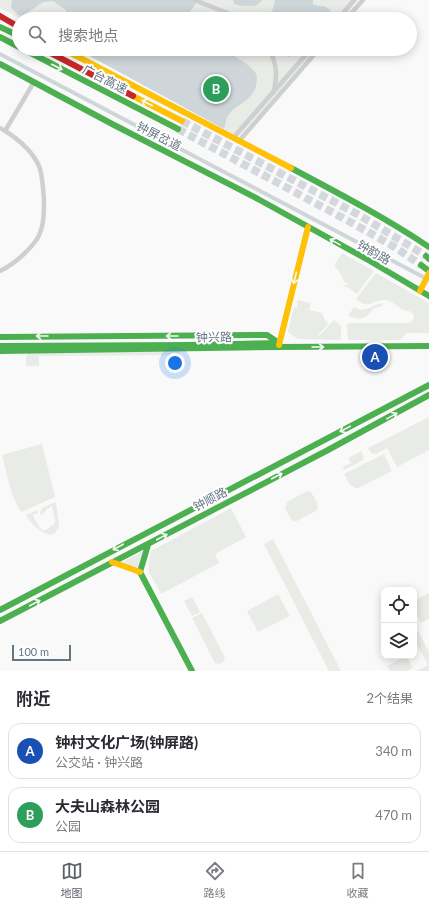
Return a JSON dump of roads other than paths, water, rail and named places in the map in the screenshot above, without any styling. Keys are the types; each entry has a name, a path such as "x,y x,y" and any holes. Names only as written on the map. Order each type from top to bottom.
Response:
{"main road":[{"path":"0,16 12,23"},
{"path":"0,26 12,32"},
{"path":"0,37 12,43"},
{"name":"广台高速","path":"36,56 178,130"},
{"name":"广台高速","path":"57,56 182,120"},
{"path":"77,56 363,206 429,247"},
{"name":"钟屏岔道","path":"0,64 258,199 308,227"},
{"path":"0,337 267,335 279,345 308,227"},
{"name":"钟韵路","path":"308,227 421,288 429,296"},
{"path":"421,265 429,272 421,288"},
{"name":"钟兴路","path":"0,351 279,345"},
{"name":"钟兴路","path":"0,346 429,346"},
{"name":"钟顺路","path":"0,610 429,385"},
{"name":"钟顺路","path":"0,621 112,562 148,545 429,395"},
{"path":"372,414 376,424"},
{"path":"140,572 148,545"},
{"path":"112,562 140,572 192,671"}],"street":[{"path":"194,0 225,12"},
{"path":"344,12 354,0"},
{"path":"352,12 363,0"},
{"path":"272,56 277,76 274,92"},
{"path":"236,140 305,56"},
{"path":"236,140 313,56"},
{"path":"5,131 34,82"},
{"path":"0,128 28,149 39,166 44,192 42,223 37,239 13,263 0,271"}],"waterway":[{"path":"0,54 429,280"}],"tunnel":[{"path":"182,121 359,215 426,256"},
{"path":"178,129 354,224 393,246 421,265"}],"place":[{"name":"大夫山森林公园","path":"216,89"},
{"name":"钟村文化广场(钟屏路)","path":"375,357"}]}
